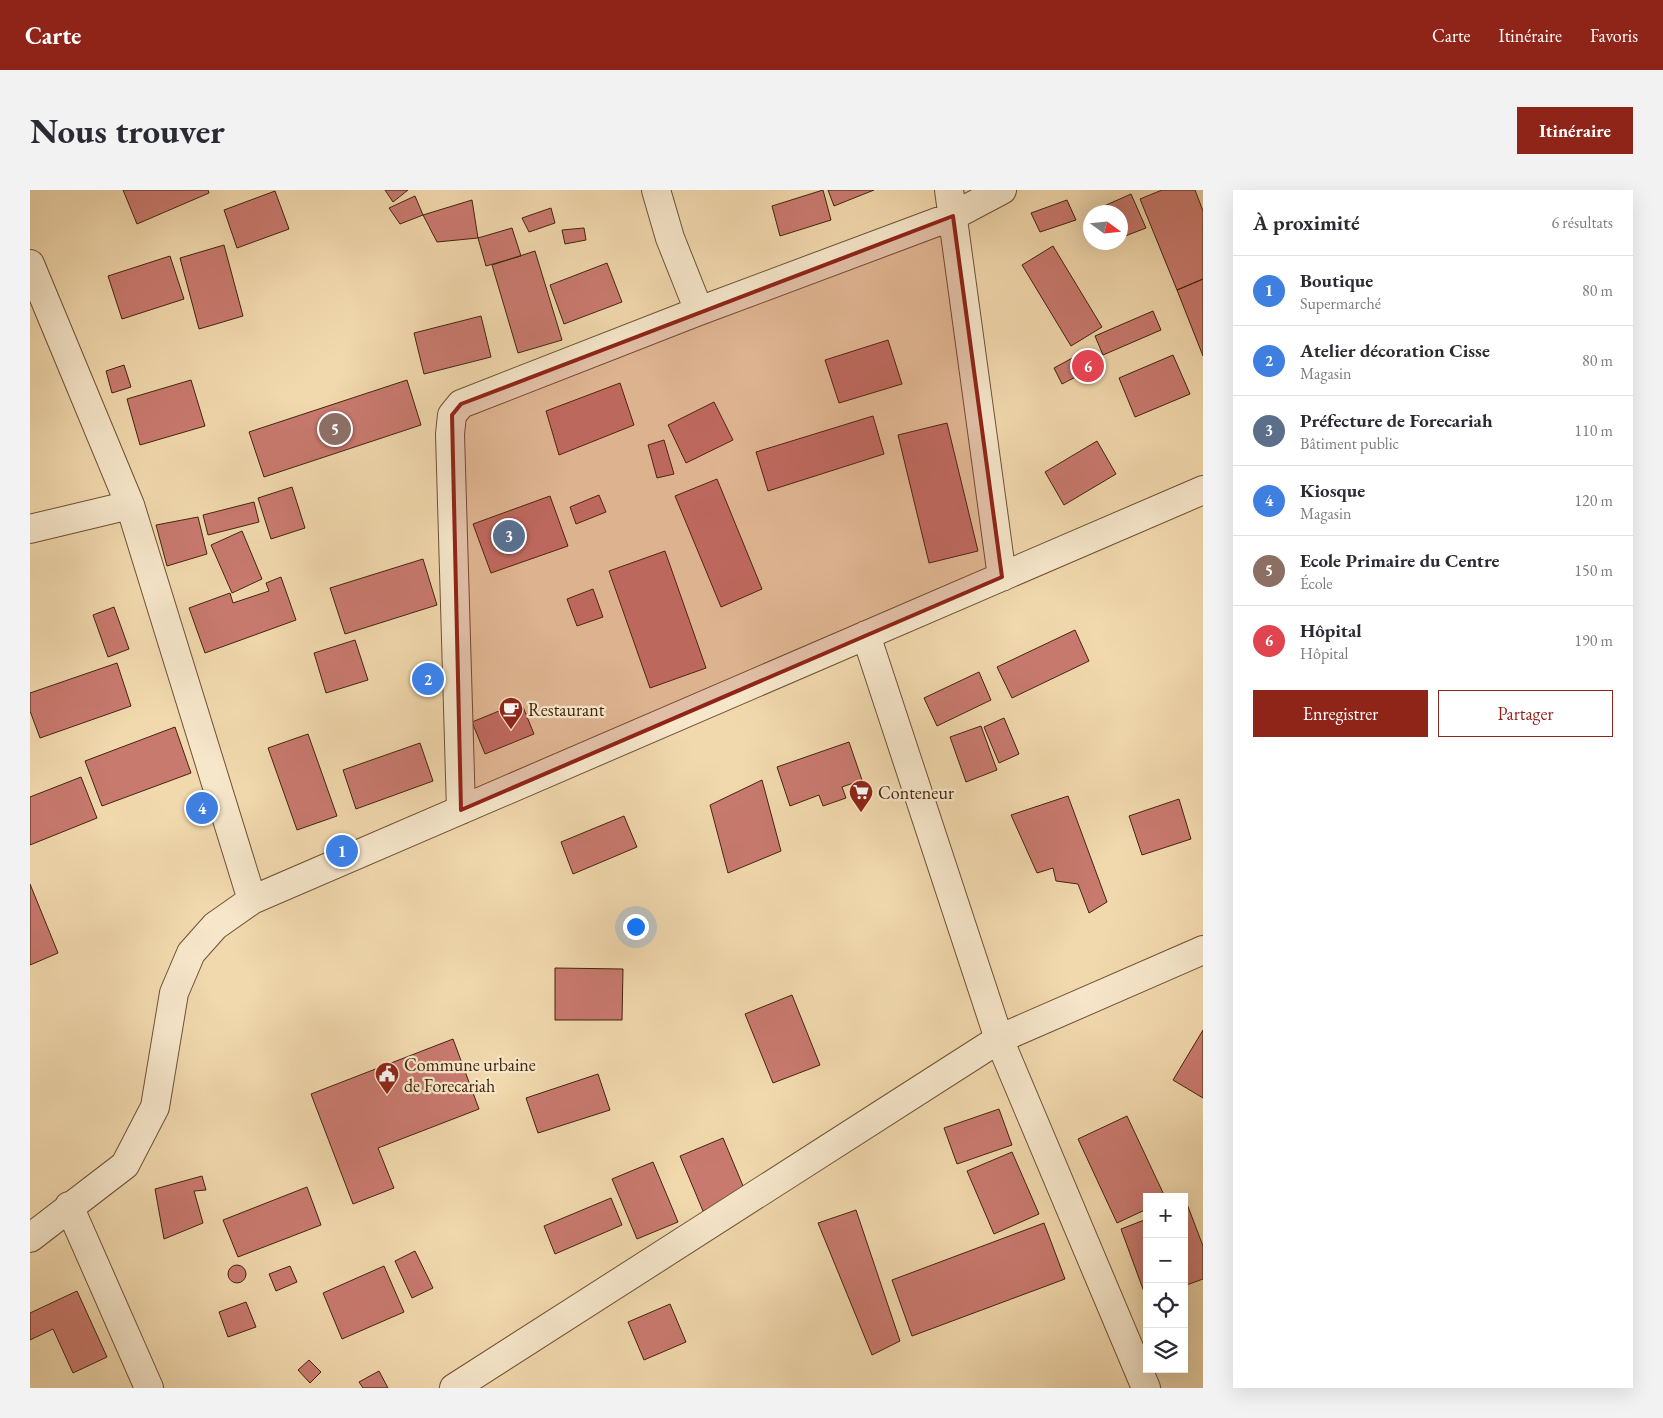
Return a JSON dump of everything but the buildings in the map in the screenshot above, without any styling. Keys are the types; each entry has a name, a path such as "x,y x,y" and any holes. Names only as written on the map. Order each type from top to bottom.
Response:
{"street":[{"path":"656,190 670,238 699,311"},
{"path":"948,190 1002,577"},
{"path":"461,810 450,434 452,415 461,404 699,311 953,216 1002,190"},
{"path":"30,264 130,505 252,900"},
{"path":"30,1238 69,1206 125,1166 155,1106 174,993 190,953 215,926 252,900 1203,490"},
{"path":"30,529 130,505"},
{"path":"866,636 999,1039 1146,1388"},
{"path":"454,1388 999,1039 1203,950"},
{"path":"69,1206 149,1388"}],"highlighted area":[{"path":"953,216 1002,577 461,810 452,415 461,404"}],"place":[{"name":"Hôpital","path":"1088,366"},
{"name":"Ecole Primaire du Centre","path":"335,429"},
{"name":"Préfecture de Forecariah","path":"509,536"},
{"name":"Atelier décoration Cisse","path":"428,679"},
{"name":"Restaurant","path":"511,730"},
{"name":"Kiosque","path":"202,808"},
{"name":"Conteneur","path":"861,813"},
{"name":"Boutique","path":"342,851"},
{"name":"Commune urbaine de Forecariah","path":"387,1095"}]}
